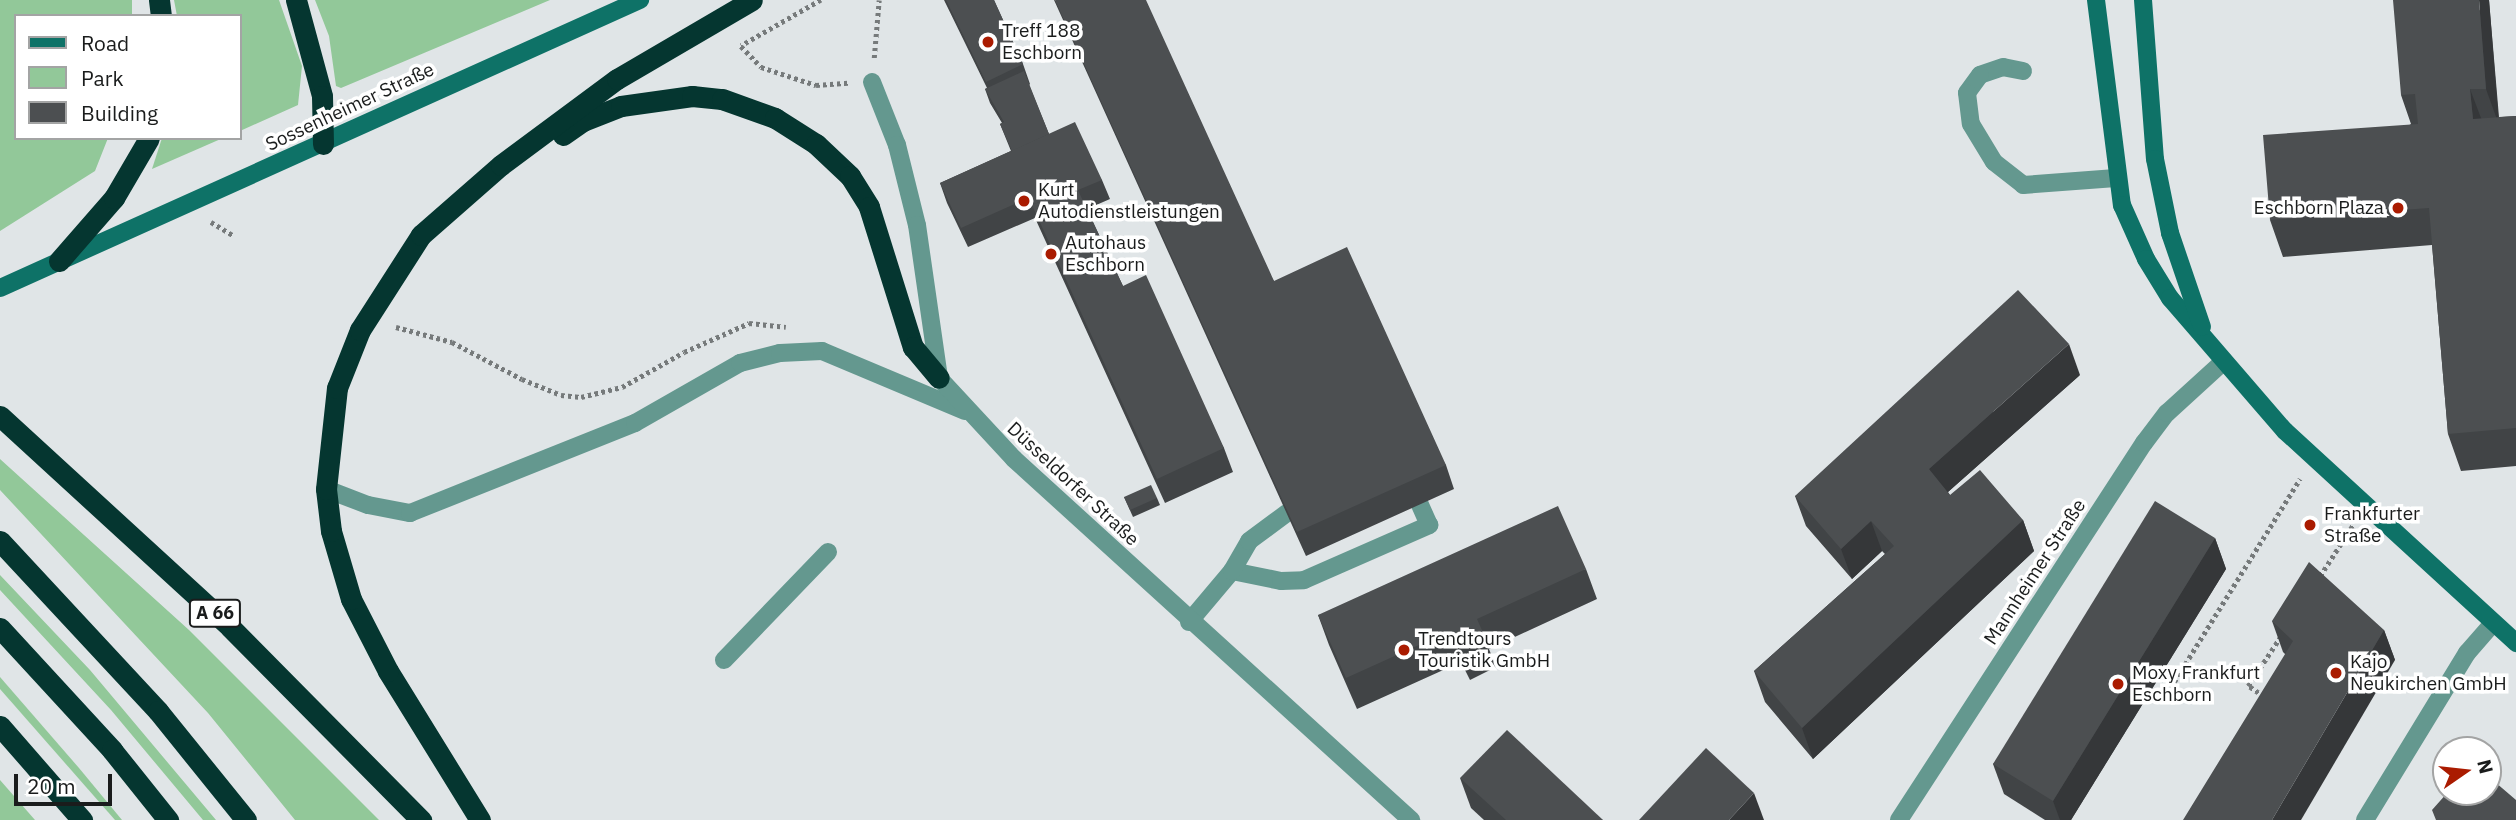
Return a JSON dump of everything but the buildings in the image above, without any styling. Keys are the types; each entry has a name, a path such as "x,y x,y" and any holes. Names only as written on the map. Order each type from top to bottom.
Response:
{"highway":[{"path":"296,0 322,96 323,144"},
{"path":"480,820 388,671 351,599 331,531 326,489 337,388 360,330 421,235 501,165 617,79 752,0"},
{"path":"421,235 583,121 621,106 659,99 692,96 722,99 775,118 816,144 850,176 869,207 913,346 939,378"},
{"path":"58,261 114,198 148,140"},
{"name":"A 66","path":"0,416 230,627 421,820"},
{"path":"0,541 158,711 246,820"},
{"path":"0,628 113,750 168,820"},
{"path":"0,726 82,820"}],"street":[{"name":"Sossenheimer Straße","path":"0,288 640,0"},
{"path":"2096,0 2116,178 2122,205 2146,259 2170,298 2257,403 2365,506 2516,643"},
{"path":"2143,0 2155,159 2167,221 2190,300 2212,346"},
{"path":"2023,71 2004,67 1980,75 1967,93 1971,124 1994,162 2023,186 2116,178"},
{"path":"872,82 897,145 917,225 939,378"},
{"path":"326,489 368,505 410,513 635,423 740,363 780,352 822,351 965,411"},
{"name":"Mannheimer Straße","path":"1899,820 2144,443 2166,413 2224,361"},
{"name":"Düsseldorfer Straße","path":"939,378 965,411 1189,622 1411,820"},
{"path":"1232,571 1281,581 1304,580 1429,525 1420,505"},
{"path":"1189,622 1232,571 1249,541 1287,513"},
{"path":"724,660 828,552"},
{"path":"2365,820 2467,653 2493,623"}],"path":[{"path":"821,0 741,46 761,67 816,85 872,82 879,0"},
{"path":"396,327 452,342 561,396 581,397 622,387 684,352 750,323 780,323 822,351"},
{"path":"2160,675 2174,682 2313,457"},
{"path":"2314,585 2365,506"},
{"path":"2270,701 2248,686 2285,630"}],"green space":[{"path":"0,0 132,0 132,14 14,14 14,140 107,140 95,171 0,231"},
{"path":"174,0 279,0 302,66 298,105 242,130 242,14 177,14"},
{"path":"315,0 550,0 341,88 336,86 329,36"},
{"path":"161,140 218,140 152,169"},
{"path":"0,459 189,630 379,820 295,820 208,713 0,490"},
{"path":"0,575 90,670 216,820 203,820 111,710 0,590"},
{"path":"0,677 122,820 115,820 0,689"},
{"path":"0,780 35,820 0,820"}],"place":[{"name":"Treff 188 Eschborn","path":"988,42"},
{"name":"Kurt Autodienstleistungen","path":"1024,201"},
{"name":"Eschborn Plaza","path":"2398,208"},
{"name":"Autohaus Eschborn","path":"1051,254"},
{"name":"Frankfurter Straße","path":"2310,525"},
{"name":"Trendtours Touristik GmbH","path":"1404,650"},
{"name":"Kajo Neukirchen GmbH","path":"2336,673"},
{"name":"Moxy Frankfurt Eschborn","path":"2118,684"}]}
